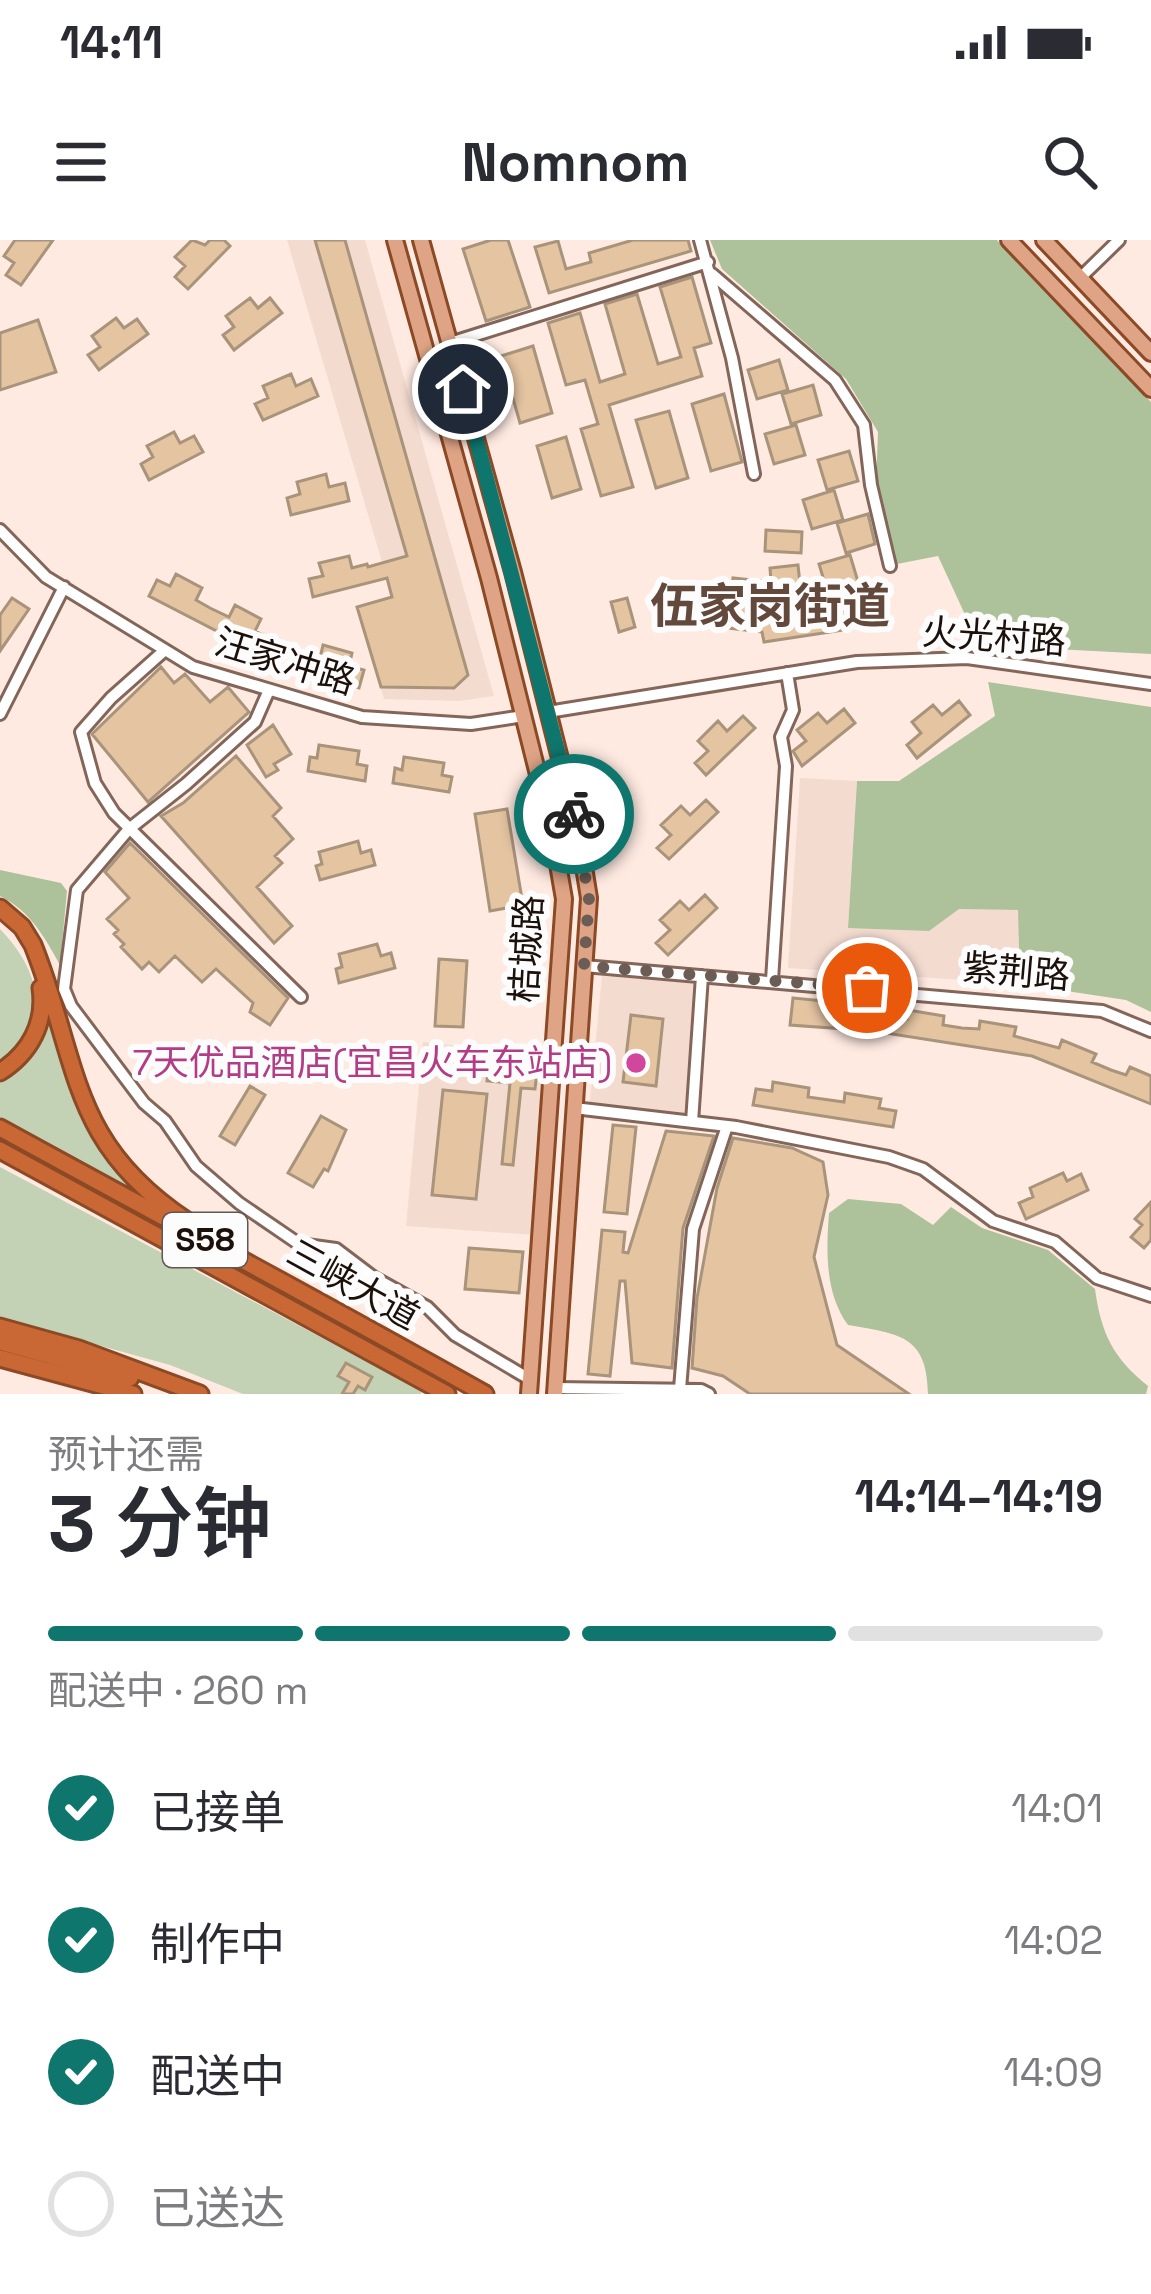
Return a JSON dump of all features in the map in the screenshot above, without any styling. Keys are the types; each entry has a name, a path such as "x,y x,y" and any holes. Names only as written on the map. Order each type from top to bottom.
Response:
{"highway":[{"path":"0,908 22,927 33,945 72,1073 102,1139 124,1170 155,1200 240,1256"},
{"path":"0,920 33,961 43,999 29,1046 0,1072"},
{"name":"三峡大道","path":"0,1128 485,1394"},
{"name":"三峡大道","path":"0,1150 448,1394"},
{"path":"0,1327 80,1349 196,1394"},
{"path":"0,1342 196,1394"},
{"path":"0,1358 133,1394"}],"main road":[{"name":"桔城路","path":"395,240 524,716 554,835 564,899 530,1387"},
{"name":"桔城路","path":"422,240 578,830 589,898 555,1391"},
{"path":"1010,240 1151,389"},
{"path":"1045,240 1151,353"}],"street":[{"path":"700,240 754,474"},
{"path":"1080,278 1119,240"},
{"path":"450,344 710,268"},
{"path":"710,268 835,380 864,425 871,485 890,566"},
{"name":"汪家冲路","path":"0,530 46,577 193,667 362,717 471,724 524,716"},
{"path":"0,714 64,587"},
{"path":"165,650 81,732 95,783 129,829 301,997"},
{"name":"火光村路","path":"548,712 857,662 967,658 1151,684"},
{"path":"772,980 786,766 780,747 794,710 787,673"},
{"path":"269,690 255,722 129,829 77,890 64,989 70,1006 196,1166 239,1203 299,1244 336,1249 373,1277 427,1307 454,1335 530,1387"},
{"name":"紫荆路","path":"584,966 1102,1011 1151,1031"},
{"path":"692,1122 702,976"},
{"path":"574,1108 727,1126 868,1153 923,1169 993,1221 1035,1232 1055,1242 1097,1278 1151,1295"},
{"path":"680,1390 694,1229 727,1126"},
{"path":"555,1391 709,1394"}],"shaded area":[{"path":"287,240 365,240 494,696 459,701 384,699 357,607 392,596"},
{"path":"800,778 857,781 848,928 959,909 1019,910 1020,984 788,968"},
{"path":"602,976 698,983 692,1122 589,1110"},
{"path":"423,1042 546,1055 535,1235 406,1226"}],"green space":[{"path":"710,240 997,240 1151,402 1151,654 979,645 938,556 897,564 876,486 878,432 846,379 722,269"},
{"path":"988,682 1151,707 1151,1012 1126,1000 1020,984 1018,910 959,909 929,931 848,928 857,781 899,781 995,716"},
{"path":"0,870 61,883 67,891 60,965 28,917 0,896"},
{"path":"0,929 25,962 36,996 29,1030 0,1060"},
{"path":"49,1011 76,1099 145,1197 0,1117 0,1079 32,1050"},
{"path":"0,1167 421,1394 243,1394 170,1365 0,1318"},
{"path":"848,1199 901,1204 933,1225 951,1207 982,1228 1048,1250 1095,1289 1111,1344 1148,1386 1146,1394 928,1394 922,1359 915,1348 895,1335 848,1325 840,1313 831,1286 829,1213"}],"building":[{"path":"15,240 53,240 21,285 6,275 14,263 4,256"},
{"path":"192,240 205,245 224,240 230,246 188,289 175,277 185,266 175,257"},
{"path":"315,240 345,240 468,675 454,688 381,687 357,607 392,597 387,578 313,597 309,579 323,576 319,563 349,556 352,568 368,567 407,556"},
{"path":"508,240 530,307 486,321 463,249"},
{"path":"633,240 688,240 691,251 549,293 535,247 558,241 566,269 591,262 589,253"},
{"path":"692,277 711,343 694,348 702,376 609,405 633,487 601,496 581,429 598,424 585,380 566,385 548,323 580,313 600,382 625,374 605,304 637,294 658,364 681,357 660,287"},
{"path":"250,298 258,308 270,298 282,313 234,350 223,335 234,327 226,316"},
{"path":"116,318 124,328 137,319 148,334 99,370 88,355 100,347 92,336"},
{"path":"38,320 56,372 0,390 0,333"},
{"path":"533,346 552,413 520,423 501,356"},
{"path":"779,360 788,390 757,399 748,370"},
{"path":"291,374 296,386 311,379 318,396 263,420 255,404 268,398 263,386"},
{"path":"813,385 821,415 791,424 782,394"},
{"path":"724,394 742,462 711,471 692,404"},
{"path":"669,411 688,478 656,488 636,420"},
{"path":"796,425 805,455 774,464 765,434"},
{"path":"174,432 180,443 194,436 203,452 149,480 141,464 153,457 147,446"},
{"path":"566,437 581,489 552,498 537,446"},
{"path":"849,451 858,481 827,490 818,460"},
{"path":"326,474 329,487 345,483 349,501 291,515 287,498 300,494 297,482"},
{"path":"834,490 843,520 812,529 803,500"},
{"path":"868,514 875,544 846,553 837,523"},
{"path":"766,530 802,532 801,553 765,551"},
{"path":"850,555 859,585 828,594 819,564"},
{"path":"798,565 803,612 848,609 850,629 764,642 762,632 727,628 733,578 771,582 770,568"},
{"path":"176,574 202,588 196,600 210,608 229,617 235,605 261,619 255,631 269,638 261,654 149,596 157,580 170,586"},
{"path":"12,598 29,609 0,651 0,615"},
{"path":"627,598 635,627 619,632 611,602"},
{"path":"323,645 352,653 349,666 364,670 359,688 301,672 306,654 320,658"},
{"path":"161,667 174,683 185,674 210,702 228,687 249,712 148,802 92,734"},
{"path":"959,701 970,715 917,758 907,745 921,733 912,722 933,705 942,715"},
{"path":"844,709 855,723 802,766 793,751 806,741 797,730 818,713 827,723"},
{"path":"743,716 755,728 706,775 695,763 708,751 698,741 718,721 727,731"},
{"path":"273,725 291,754 274,764 278,770 266,777 247,745"},
{"path":"319,745 359,751 357,764 367,766 365,781 308,771 310,757 317,758"},
{"path":"236,756 281,808 273,816 293,839 275,856 282,863 257,887 292,926 274,943 161,816"},
{"path":"404,757 444,763 442,775 452,777 449,792 393,783 395,768 402,770"},
{"path":"706,800 718,812 669,859 657,848 671,835 661,825 681,806 690,815"},
{"path":"507,809 523,905 490,911 475,814"},
{"path":"358,841 361,853 371,850 375,865 320,880 319,852"},
{"path":"130,843 288,998 270,1025 250,1012 253,1003 216,969 202,982 175,956 159,972 149,962 142,969 121,947 124,944 114,934 118,930 107,919 129,898 105,872"},
{"path":"705,895 717,908 668,955 656,943 670,930 660,920 680,901 689,910"},
{"path":"377,944 381,956 391,953 395,968 339,983 339,954"},
{"path":"439,959 467,961 463,1027 435,1026"},
{"path":"793,998 876,1006 875,1014 907,1019 908,1010 944,1016 943,1025 962,1028 979,1029 980,1021 1016,1027 1014,1036 1059,1048 1062,1040 1096,1054 1092,1062 1111,1070 1126,1075 1130,1067 1151,1076 1151,1104 1032,1056 873,1031 790,1025"},
{"path":"631,1015 663,1019 656,1086 623,1082"},
{"path":"490,1052 539,1057 535,1089 521,1088 513,1165 502,1164 510,1083 487,1081"},
{"path":"773,1082 809,1088 808,1097 844,1102 845,1093 881,1099 879,1108 896,1111 893,1127 753,1105 756,1089 772,1091"},
{"path":"250,1086 265,1095 235,1145 220,1136"},
{"path":"443,1090 487,1094 476,1199 432,1195"},
{"path":"321,1116 346,1130 328,1171 324,1169 313,1187 288,1173"},
{"path":"613,1125 636,1127 627,1214 604,1212"},
{"path":"666,1131 714,1136 683,1228 672,1368 632,1363 625,1281 620,1281 610,1376 588,1374 602,1230 625,1232 623,1252 628,1253"},
{"path":"733,1138 792,1148 823,1162 828,1195 814,1257 837,1345 909,1394 750,1394 723,1376 692,1368 697,1298 717,1188"},
{"path":"1063,1173 1067,1181 1081,1174 1088,1190 1026,1219 1019,1203 1033,1197 1030,1188"},
{"path":"1151,1202 1151,1240 1144,1248 1131,1237 1142,1225 1135,1219"},
{"path":"469,1248 523,1252 519,1293 465,1289"},
{"path":"346,1363 372,1377 365,1390 358,1386 353,1394 342,1394 349,1382 338,1376"}],"way so far":[{"path":"574,814 589,898 584,966 867,988"}],"place":[{"name":"7天优品酒店(宜昌火车东站店)","path":"636,1063"}],"district":[{"name":"伍家岗街道","path":"770,606"}],"route":[{"path":"463,389 574,814"}]}
